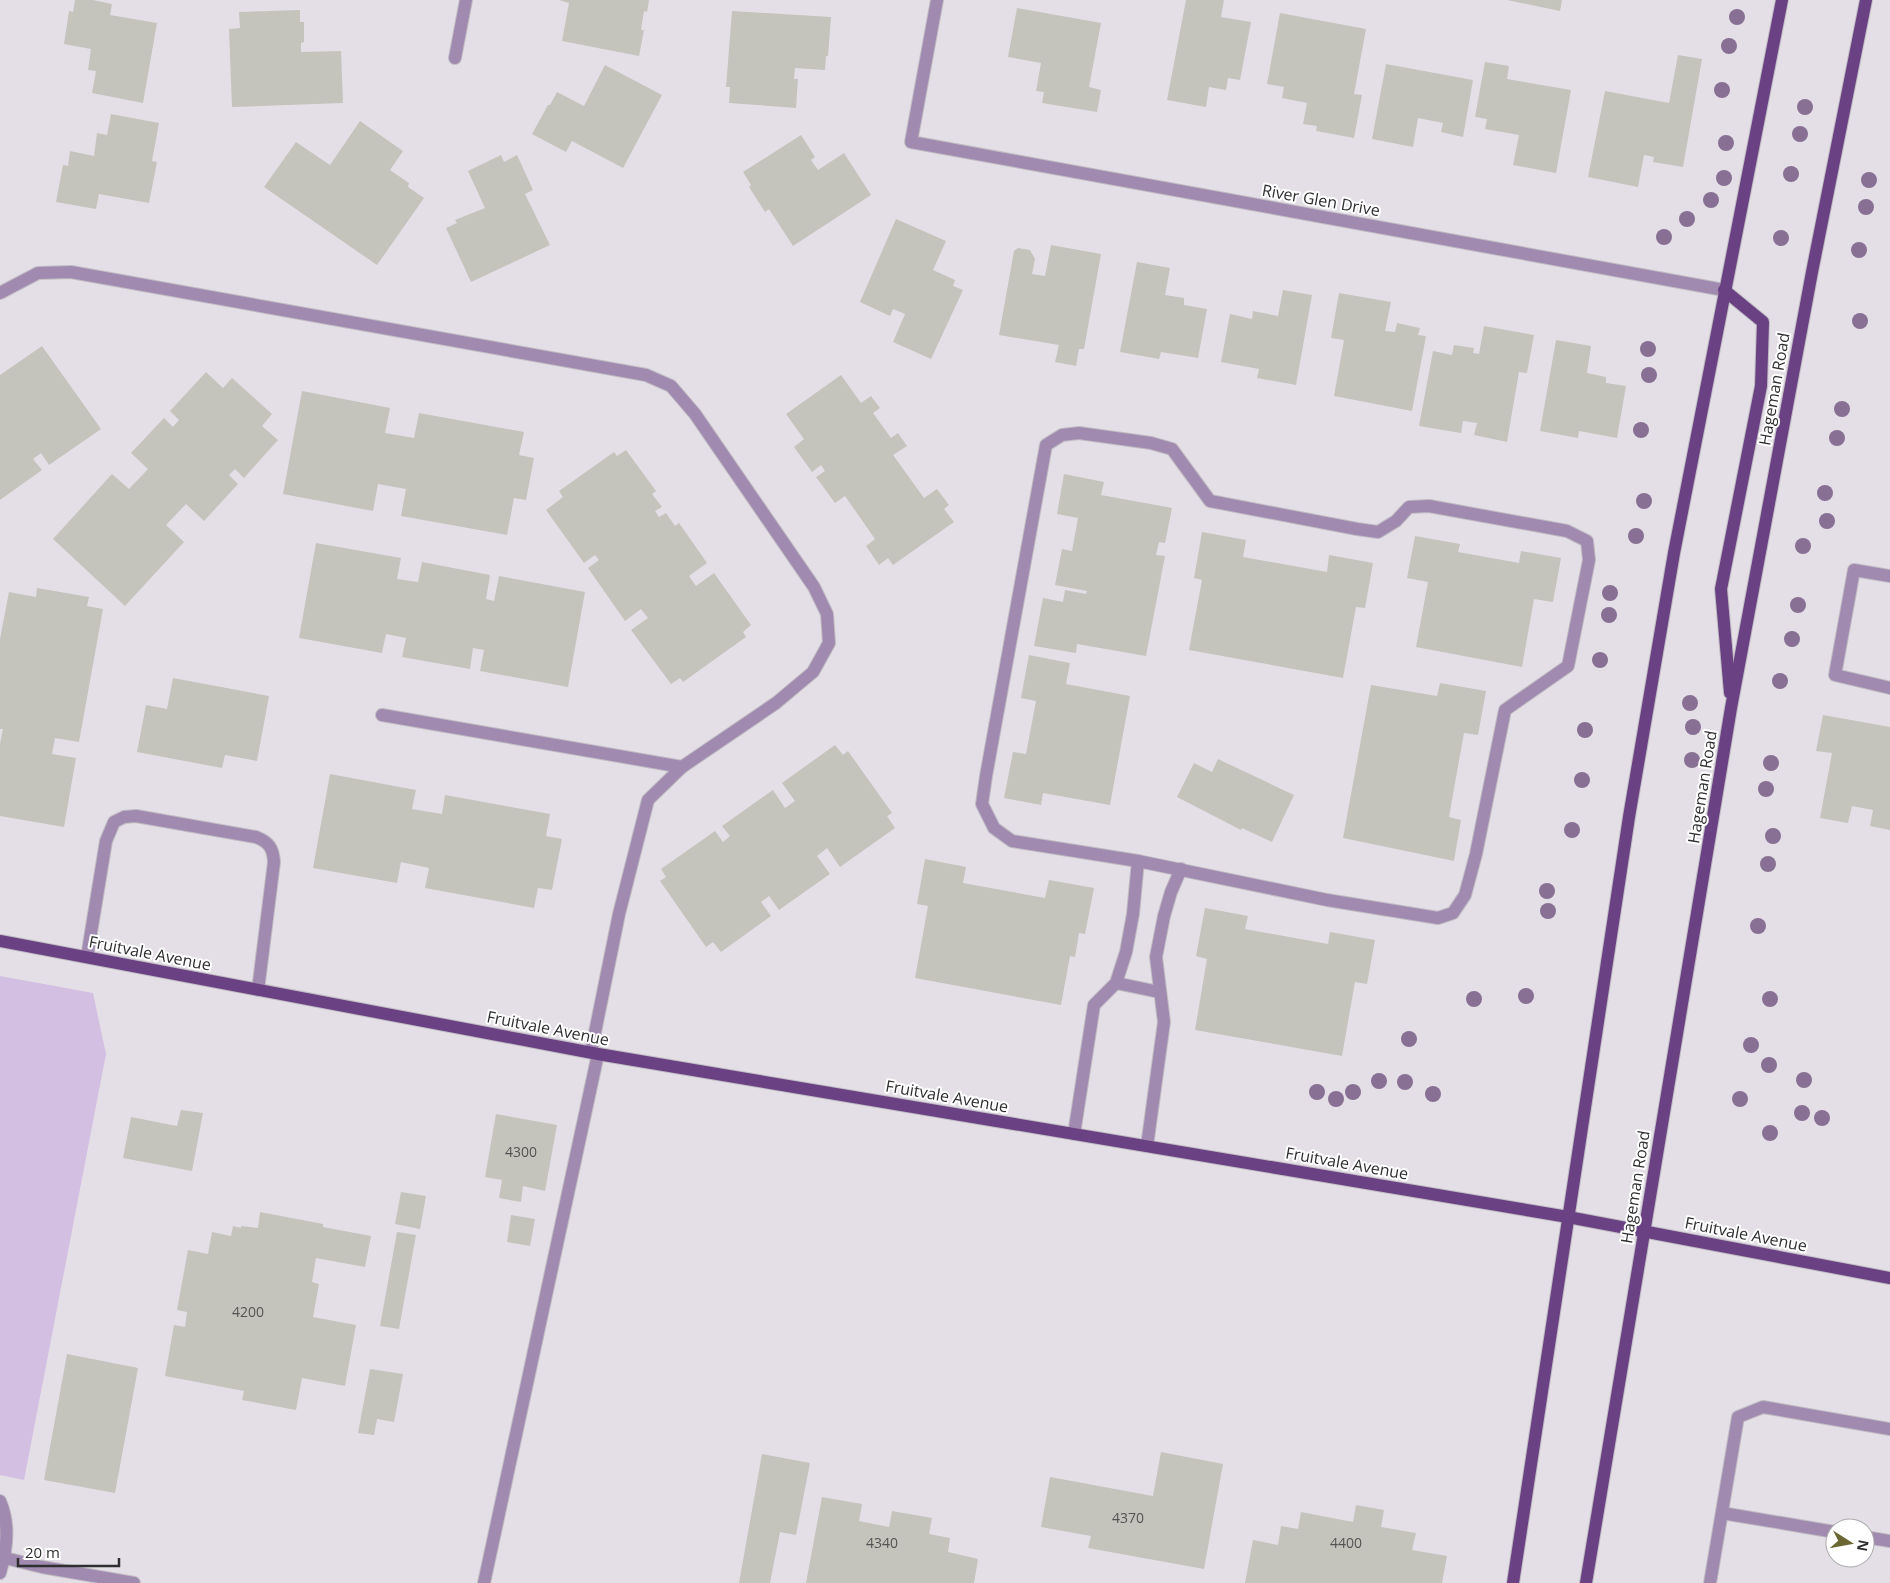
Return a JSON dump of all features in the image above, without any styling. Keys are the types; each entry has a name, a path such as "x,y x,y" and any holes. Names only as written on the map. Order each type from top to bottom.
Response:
{"main road":[{"path":"1513,1583 1633,798 1676,544 1782,0"},
{"name":"Hageman Road","path":"1586,1583 1731,708 1812,272 1866,0"},
{"path":"1724,290 1763,322 1762,386 1720,588 1731,708"},
{"name":"Fruitvale Avenue","path":"0,941 594,1053 1568,1217 1890,1278"}],"street":[{"path":"455,58 466,0"},
{"name":"River Glen Drive","path":"937,0 911,142 1724,290"},
{"path":"0,293 38,273 72,272 646,376 671,386 695,414 814,587 827,614 829,643 813,672 776,703 682,767 648,800 619,914 594,1053 484,1583"},
{"path":"1079,433 1151,443 1172,449 1210,501 1357,529 1378,532 1396,521 1409,507 1429,506 1567,531 1587,541 1589,560 1568,666 1505,710 1476,854 1465,895 1453,913 1438,918 1327,900 1138,861 1012,841 994,828 982,804 1046,445 1062,434 1079,433"},
{"path":"1890,576 1854,570 1834,675 1890,688"},
{"path":"382,715 682,767"},
{"path":"87,957 106,841 114,822 124,817 136,816 256,837 266,841 273,850 274,862 258,990"},
{"path":"1074,1134 1094,1004 1116,983 1126,952 1133,914 1138,861"},
{"path":"1147,1146 1164,1022 1156,957 1171,892 1182,869"},
{"path":"1116,983 1159,992"},
{"path":"1710,1583 1738,1416 1763,1407 1890,1429"},
{"path":"0,1501 4,1511 7,1535 5,1558 0,1573"},
{"path":"1722,1513 1825,1530"},
{"path":"1875,1539 1890,1541"},
{"path":"5,1558 42,1567 134,1583"}],"shaded area":[{"path":"0,976 93,993 106,1054 24,1480 0,1475"}],"building":[{"path":"75,0 93,0 112,4 110,15 157,23 143,103 92,93 96,71 88,70 91,49 64,44 69,11 73,12"},
{"path":"559,0 649,0 647,12 644,11 641,30 644,30 639,56 562,41 569,3"},
{"path":"1186,0 1224,0 1221,17 1251,22 1240,80 1228,78 1226,90 1209,87 1206,107 1167,100"},
{"path":"1507,0 1562,0 1560,11"},
{"path":"1017,8 1101,23 1089,87 1101,90 1097,112 1042,103 1044,92 1036,91 1041,63 1008,57"},
{"path":"300,10 300,22 304,22 304,42 301,43 301,52 341,51 343,103 232,107 229,29 240,28 239,12"},
{"path":"732,11 831,17 825,70 795,68 794,79 798,79 796,108 729,103 730,87 726,87"},
{"path":"1280,13 1366,29 1354,94 1362,95 1354,138 1316,131 1317,126 1303,124 1307,103 1282,98 1284,87 1267,84"},
{"path":"1678,55 1702,59 1683,167 1653,162 1654,157 1644,155 1638,187 1588,177 1605,91 1669,103"},
{"path":"1485,62 1509,66 1507,79 1571,90 1556,173 1513,165 1519,135 1485,129 1487,119 1475,117"},
{"path":"1386,64 1473,80 1463,137 1441,132 1443,123 1418,118 1413,147 1372,139"},
{"path":"605,65 662,95 623,168 572,141 566,152 532,134 557,92 584,106"},
{"path":"111,114 159,123 152,161 157,162 149,203 99,194 96,209 56,202 63,165 68,166 70,151 94,156 97,133 107,135"},
{"path":"360,121 403,151 390,170 409,183 408,187 424,198 377,265 264,187 296,142 330,165"},
{"path":"801,135 815,157 811,160 818,170 844,153 871,195 793,246 769,209 765,212 749,187 751,185 743,172"},
{"path":"501,155 504,162 517,155 533,190 525,194 550,245 471,282 446,228 457,223 455,220 485,208 468,171"},
{"path":"896,219 946,241 933,270 955,280 953,286 963,290 931,359 893,342 905,314 893,309 890,316 860,302"},
{"path":"1051,245 1101,254 1084,349 1079,349 1076,366 1055,362 1059,345 999,335 1014,251 1018,248 1030,250 1035,259 1032,274 1045,276"},
{"path":"1137,262 1170,268 1165,295 1184,298 1184,305 1207,309 1198,358 1161,352 1159,359 1120,352"},
{"path":"1283,290 1312,295 1296,385 1257,378 1259,369 1221,362 1230,314 1252,319 1253,311 1278,316"},
{"path":"1339,293 1391,302 1385,331 1395,332 1397,323 1420,328 1418,335 1426,336 1412,411 1334,396 1344,340 1331,338"},
{"path":"1484,326 1534,335 1527,373 1519,372 1507,442 1474,435 1477,423 1463,421 1461,433 1419,426 1433,351 1452,355 1454,345 1474,348 1473,353 1479,354"},
{"path":"1556,340 1591,346 1587,373 1606,377 1606,383 1626,386 1617,438 1579,431 1578,438 1540,431"},
{"path":"42,346 101,429 49,465 41,453 33,459 42,470 0,500 0,375"},
{"path":"206,372 223,388 232,378 272,414 262,426 278,440 244,478 235,469 229,475 238,484 204,521 186,504 166,525 184,542 125,606 53,539 112,474 129,489 148,469 131,453 164,418 173,427 179,420 170,411"},
{"path":"841,375 861,403 871,396 880,408 873,413 891,438 898,433 907,446 893,455 924,498 937,489 949,505 944,509 954,522 893,565 888,558 879,565 866,546 875,539 845,496 835,503 816,477 825,471 821,465 812,472 794,447 804,439 786,414"},
{"path":"302,391 390,408 385,433 414,438 419,413 524,432 519,455 534,458 526,500 514,498 507,535 401,516 406,489 378,484 373,511 283,494"},
{"path":"626,450 656,491 652,494 662,507 655,511 659,517 666,513 675,526 679,523 707,563 689,576 696,586 714,573 751,625 743,632 746,637 683,682 680,678 671,684 631,630 648,618 641,609 625,621 588,568 599,560 595,555 584,563 546,510 563,497 559,491 614,452 617,456"},
{"path":"1064,474 1104,482 1101,495 1172,508 1165,543 1159,542 1156,555 1165,556 1146,656 1077,644 1076,653 1034,646 1043,598 1063,602 1065,590 1086,594 1087,591 1055,585 1062,549 1072,551 1078,518 1057,514"},
{"path":"1202,532 1246,540 1243,557 1327,572 1329,555 1373,563 1365,608 1356,607 1343,678 1189,650 1202,580 1194,578"},
{"path":"1415,536 1460,544 1458,552 1519,563 1521,551 1561,558 1553,602 1534,599 1522,667 1416,647 1428,582 1407,578"},
{"path":"316,543 401,558 397,579 418,582 422,562 490,575 486,599 494,601 499,576 585,592 568,687 480,671 484,650 473,648 470,669 402,657 406,638 386,634 382,653 299,638"},
{"path":"37,588 89,597 87,606 103,609 79,742 55,738 52,754 76,758 64,827 0,816 0,744 3,729 0,729 0,639 9,592 36,597"},
{"path":"1029,655 1070,663 1066,684 1130,696 1110,805 1043,793 1041,805 1004,798 1013,752 1026,754 1036,701 1021,698"},
{"path":"173,678 269,696 257,761 225,755 222,768 137,752 146,705 167,709"},
{"path":"1440,683 1486,691 1478,735 1464,733 1449,817 1461,820 1454,861 1343,838 1371,685 1437,696"},
{"path":"1823,715 1890,727 1890,830 1870,826 1873,810 1852,806 1848,823 1820,818 1832,753 1816,751"},
{"path":"835,745 843,755 848,751 892,813 887,816 895,828 840,867 827,848 817,856 830,874 779,910 769,896 761,902 771,916 721,952 713,942 706,947 660,881 666,877 661,869 715,831 723,842 730,836 722,826 773,790 785,808 795,801 782,783"},
{"path":"1218,759 1294,795 1272,842 1242,828 1241,830 1177,797 1194,763 1212,772"},
{"path":"330,774 416,790 412,809 442,814 445,795 550,814 546,836 562,839 552,890 538,888 534,908 425,888 429,868 401,862 397,883 313,868"},
{"path":"925,859 966,867 963,883 1045,898 1049,880 1094,888 1085,934 1079,933 1075,957 1070,956 1061,1005 915,978 928,906 917,904"},
{"path":"1205,908 1248,916 1245,929 1328,944 1330,932 1375,940 1367,984 1355,982 1342,1056 1195,1030 1207,959 1196,956"},
{"path":"181,1110 203,1113 192,1171 123,1158 131,1117 177,1126"},
{"path":"496,1114 557,1125 545,1191 523,1186 521,1202 499,1198 502,1180 485,1177"},
{"path":"401,1192 426,1196 420,1229 395,1224"},
{"path":"260,1212 323,1224 323,1227 371,1236 365,1267 316,1258 312,1282 319,1284 313,1317 356,1325 345,1386 302,1378 296,1410 242,1400 244,1391 165,1376 174,1325 185,1327 187,1312 177,1310 188,1250 208,1254 212,1232 231,1236 233,1226 258,1228"},
{"path":"511,1215 535,1219 530,1246 507,1242"},
{"path":"397,1232 416,1235 399,1329 380,1326"},
{"path":"67,1354 138,1368 115,1493 44,1480"},
{"path":"370,1369 403,1374 394,1422 377,1419 374,1435 358,1433"},
{"path":"1161,1452 1223,1464 1204,1569 1088,1548 1091,1536 1041,1527 1050,1477 1153,1496"},
{"path":"762,1454 810,1463 796,1535 780,1532 770,1583 739,1583"},
{"path":"822,1497 862,1504 859,1521 889,1527 892,1511 932,1518 929,1534 950,1538 948,1552 978,1559 974,1583 806,1583"},
{"path":"1356,1505 1384,1510 1381,1527 1416,1533 1412,1550 1447,1556 1442,1583 1245,1583 1253,1540 1278,1545 1281,1526 1298,1529 1301,1512 1353,1522"}]}
